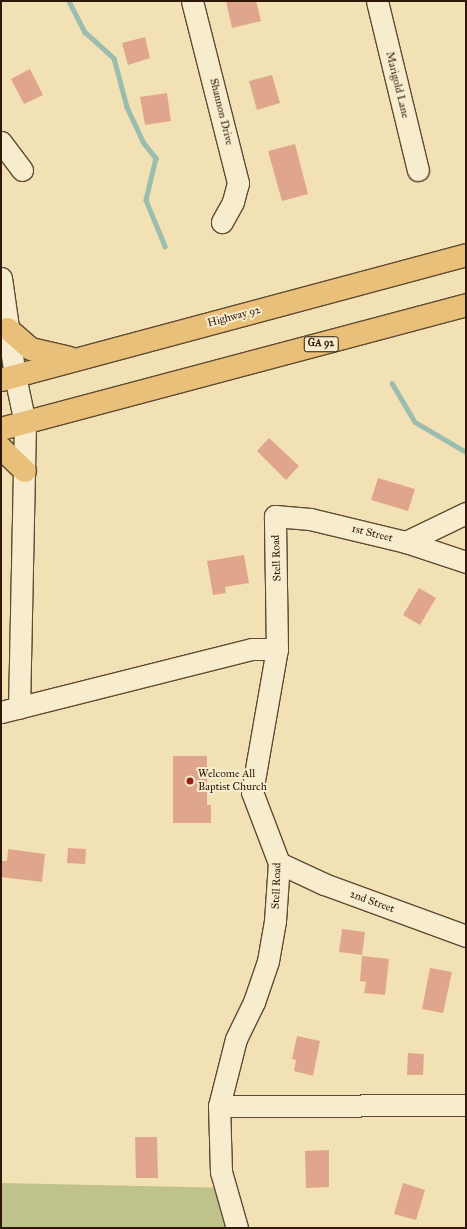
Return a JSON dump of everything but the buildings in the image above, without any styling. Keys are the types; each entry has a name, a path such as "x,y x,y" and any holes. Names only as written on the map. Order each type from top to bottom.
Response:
{"main road":[{"name":"Highway 92","path":"8,378 466,255"},
{"name":"GA 92","path":"1,429 466,305"},
{"path":"8,329 21,343 42,354 82,358"},
{"path":"1,448 25,471"}],"street":[{"name":"Shannon Drive","path":"192,1 238,183 233,202 222,222"},
{"name":"Marigold Lane","path":"377,1 418,170"},
{"path":"1,142 22,170"},
{"path":"1,278 8,329 8,378 25,422 25,471 10,710 252,649 277,649"},
{"path":"406,542 466,513"},
{"name":"1st Street","path":"275,516 310,519 406,542 466,562"},
{"name":"Stell Road","path":"237,1228 222,1172 219,1106 236,1039 254,1002 268,961 280,863 252,792 277,649 275,516"},
{"name":"2nd Street","path":"280,863 324,884 466,936"},
{"path":"219,1106 466,1105"}],"green space":[{"path":"1,1183 233,1188 244,1228 1,1228"}],"waterway":[{"path":"69,1 85,32 114,58 127,107 143,142 156,158 146,200 165,246"},
{"path":"392,383 415,422 466,452"}],"place":[{"name":"Welcome All Baptist Church","path":"190,781"}]}
